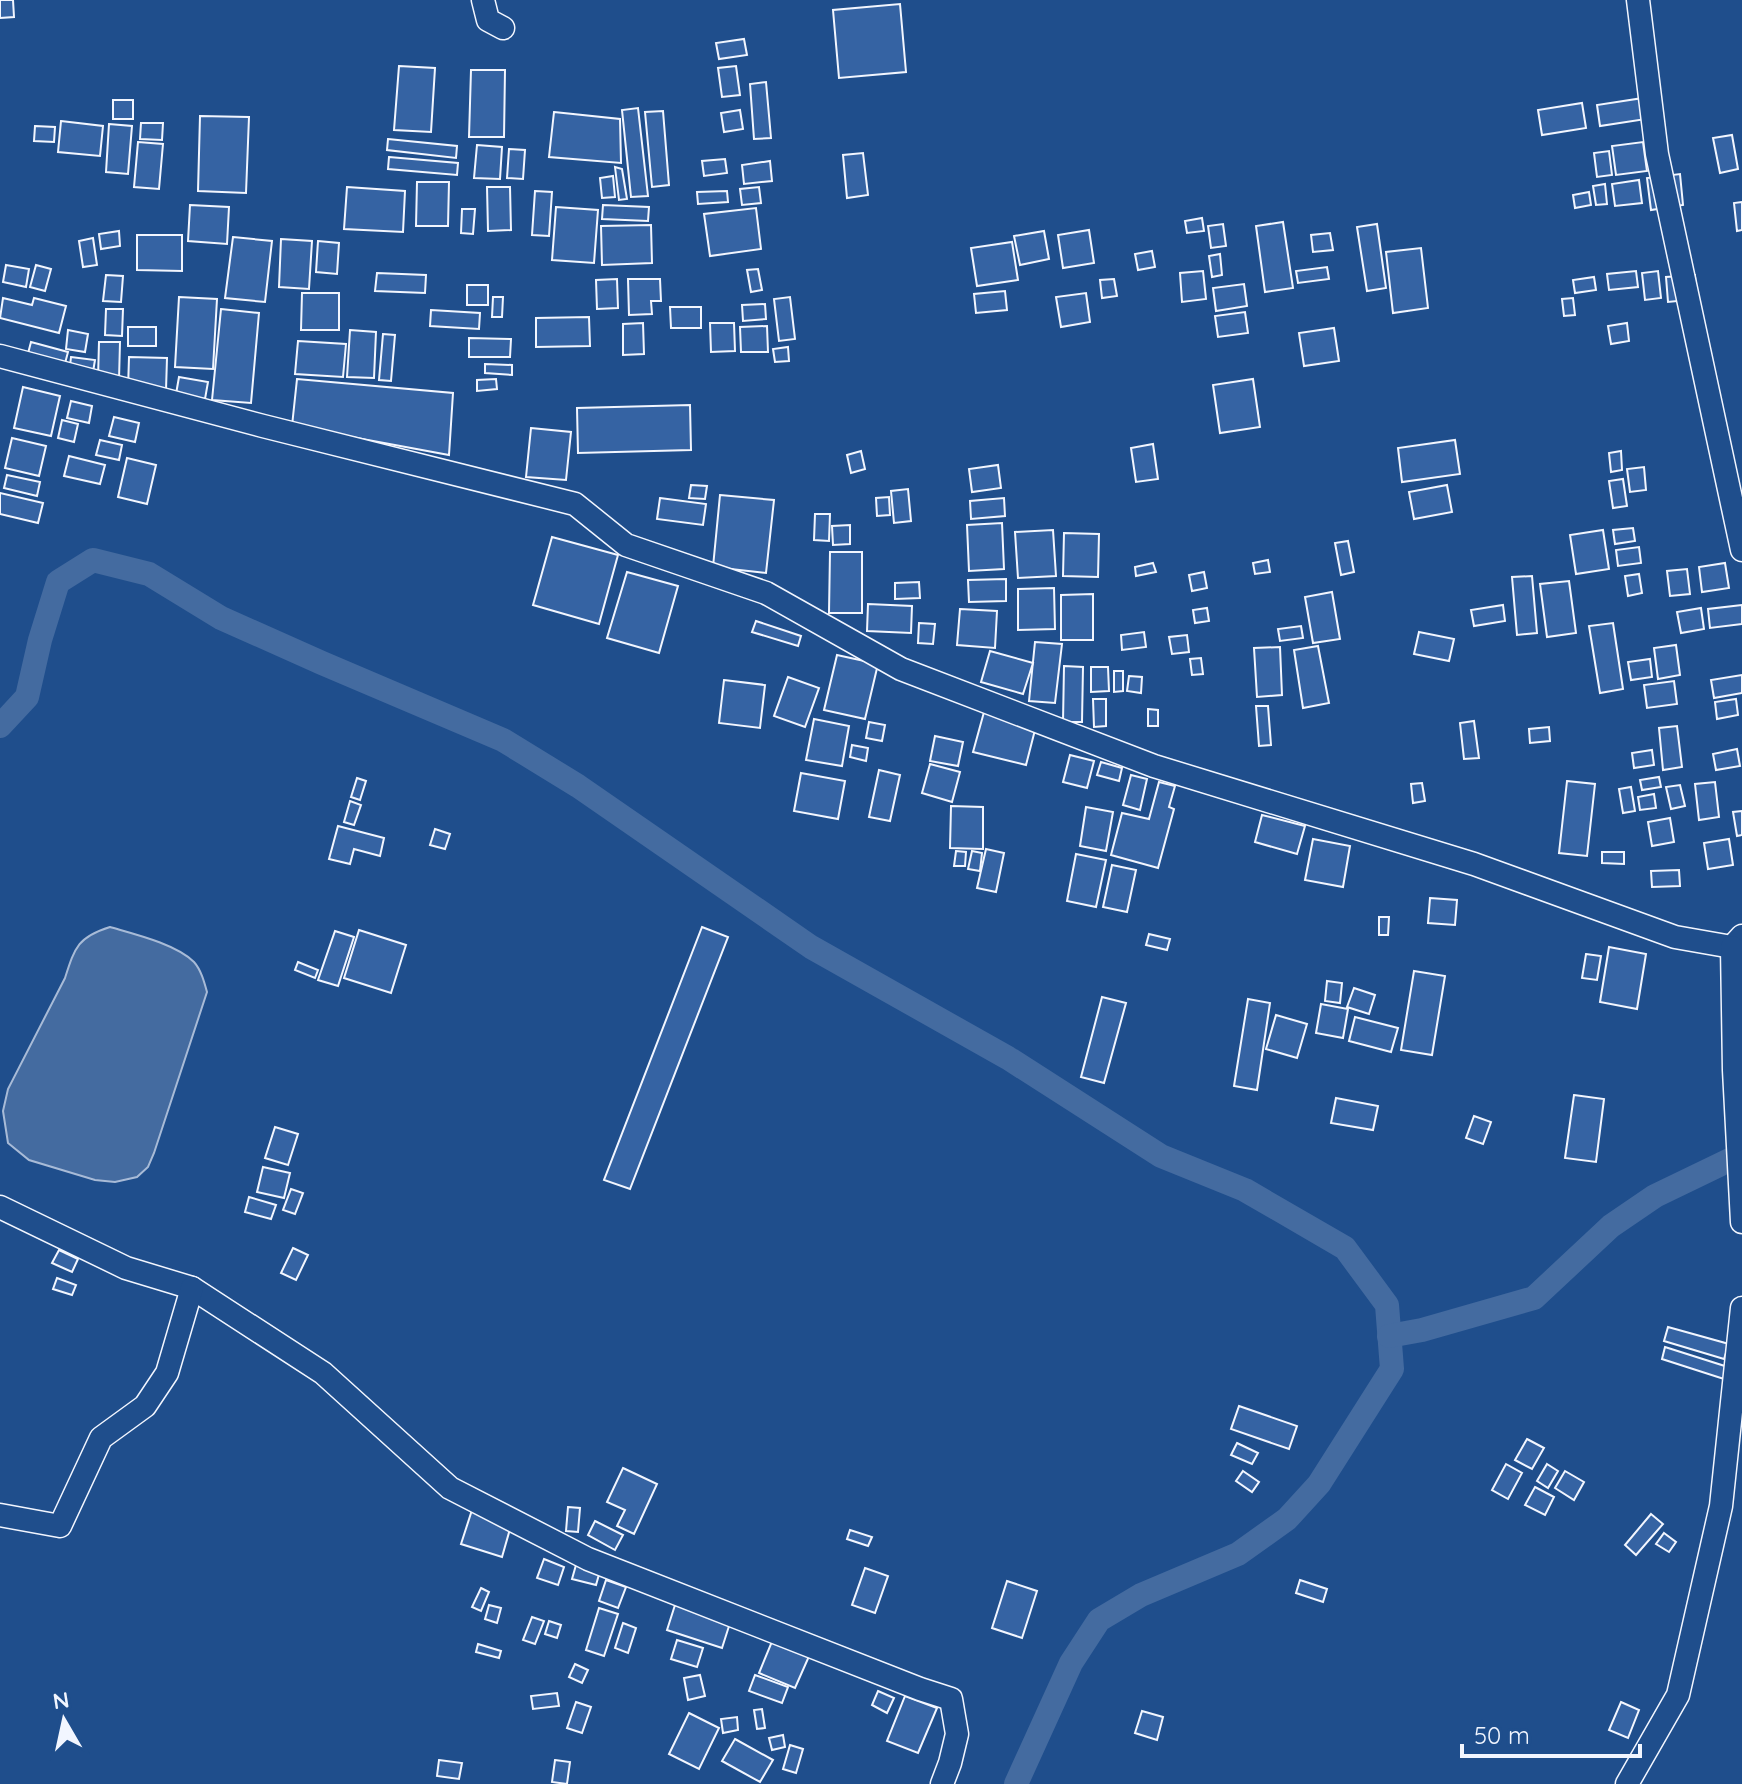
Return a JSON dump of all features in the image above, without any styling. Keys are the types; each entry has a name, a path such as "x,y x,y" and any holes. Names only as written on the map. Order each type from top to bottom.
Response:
{"street":[{"path":"483,0 488,20 503,28"},
{"path":"1638,0 1657,154 1742,550"},
{"path":"0,356 575,504 626,545 766,593 901,669 1154,766 1474,864 1675,937 1737,942 1734,1070 1742,1222"},
{"path":"0,1207 126,1268 192,1288 323,1373 450,1488 588,1559 951,1699 957,1734 942,1784"},
{"path":"0,1515 60,1526 101,1438 145,1406 167,1373 192,1288"},
{"path":"1627,1784 1678,1695 1735,1445 1742,1308"}],"water":[{"path":"110,927 154,940 186,956 199,969 207,992 148,1167 137,1177 115,1182 95,1180 29,1160 8,1143 3,1111 8,1089 65,978 75,951 84,939"}],"building":[{"path":"0,0 13,0 14,17 0,18"},
{"path":"900,4 906,72 839,78 833,10"},
{"path":"744,39 747,55 719,59 716,43"},
{"path":"399,66 435,68 431,132 394,130"},
{"path":"736,66 740,95 722,97 718,68"},
{"path":"471,70 505,70 504,137 469,137"},
{"path":"766,82 771,138 754,139 750,84"},
{"path":"1643,98 1646,119 1600,126 1597,105"},
{"path":"113,100 133,100 133,119 113,119"},
{"path":"1582,103 1586,128 1542,135 1538,110"},
{"path":"638,108 648,196 631,197 622,110"},
{"path":"740,110 743,129 724,132 721,113"},
{"path":"663,111 669,185 652,187 645,112"},
{"path":"554,112 620,119 621,163 549,157"},
{"path":"200,116 249,117 246,193 198,191"},
{"path":"61,121 103,126 100,156 58,152"},
{"path":"141,123 163,123 162,140 140,139"},
{"path":"109,124 132,126 128,174 106,172"},
{"path":"35,126 55,127 54,142 34,141"},
{"path":"1732,135 1738,169 1720,173 1713,138"},
{"path":"388,139 457,146 456,158 387,150"},
{"path":"138,142 163,144 159,189 134,187"},
{"path":"1643,142 1647,171 1616,175 1612,146"},
{"path":"477,145 502,147 500,179 474,178"},
{"path":"509,149 525,150 523,179 507,178"},
{"path":"1609,151 1612,175 1597,177 1594,153"},
{"path":"863,153 868,195 847,198 843,155"},
{"path":"389,157 458,163 457,175 388,169"},
{"path":"725,159 727,173 704,176 702,161"},
{"path":"770,161 772,181 744,184 742,165"},
{"path":"615,167 622,169 627,199 619,200"},
{"path":"1680,174 1683,205 1651,210 1647,178"},
{"path":"613,176 615,197 602,198 600,178"},
{"path":"1639,180 1642,203 1615,206 1612,184"},
{"path":"417,182 449,182 448,226 416,226"},
{"path":"1605,184 1607,204 1596,205 1593,186"},
{"path":"347,187 405,191 403,232 344,229"},
{"path":"487,187 510,187 511,230 488,231"},
{"path":"759,187 761,203 742,205 740,189"},
{"path":"535,191 552,192 549,236 532,235"},
{"path":"727,191 728,202 698,204 697,192"},
{"path":"1589,192 1591,205 1575,208 1573,195"},
{"path":"1742,202 1742,230 1737,231 1734,203"},
{"path":"190,205 229,207 227,244 188,241"},
{"path":"603,205 649,207 648,221 602,219"},
{"path":"556,207 598,210 594,263 552,260"},
{"path":"756,208 761,249 710,256 704,214"},
{"path":"462,209 475,209 473,234 461,233"},
{"path":"1202,218 1204,231 1187,233 1185,221"},
{"path":"1283,222 1293,288 1265,292 1256,226"},
{"path":"1223,224 1226,246 1211,248 1208,226"},
{"path":"1377,224 1386,288 1367,291 1357,227"},
{"path":"651,225 652,263 602,265 601,226"},
{"path":"1089,230 1094,263 1063,268 1058,235"},
{"path":"119,231 120,246 101,249 99,234"},
{"path":"1044,231 1049,259 1020,265 1014,236"},
{"path":"1330,233 1333,250 1313,252 1311,235"},
{"path":"137,235 182,235 182,271 137,270"},
{"path":"233,237 272,241 265,302 225,298"},
{"path":"93,238 97,265 83,267 79,241"},
{"path":"281,239 312,241 309,289 279,287"},
{"path":"318,241 339,243 337,274 316,272"},
{"path":"1012,242 1018,280 977,286 971,248"},
{"path":"1421,248 1428,308 1393,313 1386,252"},
{"path":"1152,251 1155,267 1138,270 1135,254"},
{"path":"1220,254 1222,275 1212,277 1209,256"},
{"path":"6,265 29,269 26,287 3,282"},
{"path":"36,265 51,269 45,291 30,287"},
{"path":"1327,267 1329,279 1298,283 1296,271"},
{"path":"758,269 762,290 751,292 747,270"},
{"path":"1203,271 1206,299 1182,302 1180,273"},
{"path":"1636,271 1638,287 1609,290 1607,274"},
{"path":"1658,271 1661,298 1645,300 1642,273"},
{"path":"377,273 426,275 425,293 375,291"},
{"path":"106,275 123,276 121,302 103,301"},
{"path":"1695,275 1697,299 1668,302 1666,277"},
{"path":"1594,277 1596,290 1575,293 1573,280"},
{"path":"617,279 618,308 597,309 596,280"},
{"path":"628,279 660,279 661,301 651,301 652,314 629,315"},
{"path":"1114,279 1117,296 1102,298 1100,280"},
{"path":"1244,284 1247,306 1216,311 1213,288"},
{"path":"467,285 488,285 488,305 467,305"},
{"path":"1005,291 1007,310 976,313 974,294"},
{"path":"302,293 339,293 339,330 301,330"},
{"path":"1086,293 1090,322 1061,327 1056,297"},
{"path":"179,297 217,299 213,369 175,367"},
{"path":"493,297 503,297 502,317 492,317"},
{"path":"790,297 795,339 779,341 774,299"},
{"path":"3,298 32,305 34,298 66,306 59,333 0,318"},
{"path":"1573,298 1575,315 1564,316 1562,299"},
{"path":"765,304 766,319 743,321 742,305"},
{"path":"670,307 701,307 701,328 671,328"},
{"path":"106,309 123,309 122,336 105,335"},
{"path":"221,309 259,313 251,403 212,400"},
{"path":"431,310 480,313 479,329 430,326"},
{"path":"1245,312 1248,333 1218,337 1215,316"},
{"path":"589,317 590,346 536,347 536,318"},
{"path":"643,323 644,354 623,355 623,324"},
{"path":"710,323 734,323 735,351 711,352"},
{"path":"1627,323 1629,341 1611,344 1608,326"},
{"path":"767,326 768,352 741,352 740,327"},
{"path":"128,327 156,327 156,346 128,346"},
{"path":"1334,328 1339,361 1304,366 1299,333"},
{"path":"68,330 88,334 85,352 66,349"},
{"path":"350,330 376,332 374,378 347,377"},
{"path":"383,334 395,335 391,381 379,380"},
{"path":"469,338 511,339 510,357 469,357"},
{"path":"298,341 346,344 343,377 295,374"},
{"path":"31,342 68,352 63,371 26,361"},
{"path":"99,342 120,342 119,380 98,379"},
{"path":"788,347 789,361 775,362 773,349"},
{"path":"71,357 95,360 92,378 69,375"},
{"path":"129,357 167,358 166,390 128,389"},
{"path":"485,364 512,365 512,375 485,373"},
{"path":"179,377 208,382 205,399 176,394"},
{"path":"297,379 453,393 449,455 292,426"},
{"path":"496,379 497,389 477,391 477,380"},
{"path":"1253,379 1260,427 1220,433 1213,385"},
{"path":"23,387 60,396 51,436 14,428"},
{"path":"71,401 92,406 89,423 67,418"},
{"path":"690,405 691,450 578,453 577,408"},
{"path":"114,417 139,423 135,442 109,436"},
{"path":"62,420 78,424 74,442 58,438"},
{"path":"531,428 571,432 566,480 526,477"},
{"path":"12,438 46,446 39,476 5,468"},
{"path":"100,440 122,445 119,460 96,455"},
{"path":"1455,440 1460,474 1402,482 1398,448"},
{"path":"1153,444 1158,479 1136,482 1131,448"},
{"path":"861,451 865,469 851,473 847,455"},
{"path":"1621,451 1622,470 1611,472 1609,453"},
{"path":"69,456 105,465 100,484 64,476"},
{"path":"127,458 156,465 147,504 118,497"},
{"path":"998,465 1001,488 972,492 969,469"},
{"path":"1644,467 1646,490 1630,492 1627,469"},
{"path":"7,475 40,482 37,496 4,488"},
{"path":"1623,479 1627,506 1613,508 1609,481"},
{"path":"691,485 707,486 705,499 689,498"},
{"path":"1447,485 1452,512 1414,519 1409,492"},
{"path":"908,489 911,521 894,523 891,491"},
{"path":"0,493 43,503 38,523 0,514"},
{"path":"720,495 774,500 766,573 713,567"},
{"path":"889,497 890,515 877,516 876,498"},
{"path":"660,498 706,504 703,525 657,519"},
{"path":"1004,498 1005,516 971,519 970,501"},
{"path":"815,514 830,514 829,541 814,540"},
{"path":"1002,523 1004,569 969,571 967,525"},
{"path":"850,525 850,544 833,545 832,526"},
{"path":"1633,528 1635,541 1615,544 1613,530"},
{"path":"1053,530 1056,576 1018,578 1015,532"},
{"path":"1603,530 1609,569 1576,574 1570,535"},
{"path":"1064,533 1099,534 1098,577 1063,576"},
{"path":"552,537 618,555 599,624 533,605"},
{"path":"1348,541 1354,572 1341,575 1335,543"},
{"path":"1639,547 1641,563 1618,566 1616,550"},
{"path":"830,552 862,552 862,613 829,613"},
{"path":"1268,560 1270,572 1255,574 1253,563"},
{"path":"1153,563 1156,572 1136,576 1135,567"},
{"path":"1725,563 1729,588 1702,592 1699,567"},
{"path":"1687,569 1690,594 1670,596 1667,571"},
{"path":"627,572 678,586 659,653 607,638"},
{"path":"1204,572 1207,588 1192,591 1189,575"},
{"path":"1639,574 1642,593 1628,596 1625,576"},
{"path":"1532,576 1537,633 1517,635 1512,577"},
{"path":"1006,579 1006,601 969,602 968,580"},
{"path":"1569,581 1576,633 1547,637 1540,584"},
{"path":"919,582 920,598 895,599 895,583"},
{"path":"1054,588 1055,629 1018,630 1018,589"},
{"path":"1332,592 1340,639 1313,643 1305,597"},
{"path":"1093,594 1093,640 1061,640 1061,595"},
{"path":"868,604 912,606 911,633 867,631"},
{"path":"1503,605 1505,621 1474,626 1471,610"},
{"path":"1742,605 1742,624 1710,628 1708,609"},
{"path":"1207,608 1209,621 1195,623 1193,610"},
{"path":"1701,608 1704,629 1681,633 1677,612"},
{"path":"960,609 997,611 995,648 957,645"},
{"path":"756,621 801,636 798,646 752,632"},
{"path":"919,623 935,624 933,644 918,643"},
{"path":"1613,623 1623,689 1600,693 1589,626"},
{"path":"1301,626 1303,638 1280,641 1278,629"},
{"path":"1144,632 1146,647 1122,650 1121,635"},
{"path":"1419,632 1454,639 1449,661 1414,654"},
{"path":"1187,635 1189,652 1172,654 1169,637"},
{"path":"1035,642 1062,644 1055,703 1029,701"},
{"path":"1676,645 1680,675 1658,679 1654,648"},
{"path":"1318,646 1329,703 1303,708 1294,650"},
{"path":"1280,647 1282,695 1257,697 1254,648"},
{"path":"990,651 1033,663 1023,694 981,682"},
{"path":"837,655 878,664 865,719 824,710"},
{"path":"1201,658 1203,674 1192,675 1190,659"},
{"path":"1650,659 1652,677 1631,680 1628,662"},
{"path":"1064,666 1083,667 1082,722 1063,722"},
{"path":"1091,667 1108,667 1109,691 1091,692"},
{"path":"1114,671 1123,671 1123,691 1114,692"},
{"path":"1742,675 1742,693 1714,698 1711,680"},
{"path":"1129,676 1142,677 1141,693 1127,691"},
{"path":"788,677 819,688 805,727 774,716"},
{"path":"724,680 765,685 760,728 719,723"},
{"path":"1674,681 1677,704 1647,708 1644,685"},
{"path":"1093,699 1106,699 1106,726 1094,727"},
{"path":"1736,699 1738,715 1717,719 1715,702"},
{"path":"1256,706 1268,706 1271,745 1259,746"},
{"path":"1148,709 1158,710 1158,726 1148,726"},
{"path":"984,712 1035,730 1026,765 973,752"},
{"path":"814,719 849,726 842,766 806,760"},
{"path":"1474,721 1479,758 1464,759 1460,723"},
{"path":"869,722 885,725 882,741 866,738"},
{"path":"1677,726 1682,767 1663,770 1659,728"},
{"path":"1549,727 1550,741 1530,743 1529,729"},
{"path":"935,736 963,742 958,766 930,761"},
{"path":"852,745 868,748 866,761 850,757"},
{"path":"1737,749 1740,766 1716,770 1713,754"},
{"path":"1652,750 1654,765 1634,768 1632,753"},
{"path":"1070,755 1094,761 1087,788 1063,782"},
{"path":"1101,762 1122,768 1119,781 1097,775"},
{"path":"930,764 960,772 952,802 922,793"},
{"path":"879,770 900,775 890,821 869,817"},
{"path":"801,773 845,781 838,819 794,811"},
{"path":"1131,775 1147,779 1140,810 1123,805"},
{"path":"1659,777 1661,787 1642,790 1640,780"},
{"path":"357,778 366,781 360,800 351,797"},
{"path":"1567,781 1595,784 1587,856 1559,853"},
{"path":"1159,782 1175,786 1169,807 1174,809 1158,868 1111,855 1122,813 1149,819"},
{"path":"1715,782 1719,817 1699,820 1695,784"},
{"path":"1422,783 1425,801 1413,803 1411,784"},
{"path":"1680,785 1685,806 1671,809 1666,787"},
{"path":"1631,787 1635,811 1623,813 1619,789"},
{"path":"1654,794 1656,808 1640,810 1638,797"},
{"path":"350,801 361,805 354,825 344,822"},
{"path":"951,806 983,807 983,849 950,848"},
{"path":"1086,807 1113,812 1106,851 1080,846"},
{"path":"1742,811 1742,835 1737,836 1733,812"},
{"path":"1262,815 1305,826 1297,854 1255,842"},
{"path":"1670,818 1674,842 1652,846 1648,822"},
{"path":"338,826 384,838 380,856 354,849 350,864 329,859"},
{"path":"435,829 450,834 445,849 430,845"},
{"path":"1313,839 1350,846 1343,887 1305,880"},
{"path":"1729,839 1733,865 1708,869 1704,843"},
{"path":"986,849 1004,853 996,892 977,888"},
{"path":"956,851 966,852 965,866 954,866"},
{"path":"972,851 982,853 980,871 968,869"},
{"path":"1602,852 1624,852 1624,864 1602,863"},
{"path":"1076,854 1106,860 1096,907 1067,901"},
{"path":"1112,865 1136,870 1127,912 1103,907"},
{"path":"1679,870 1680,886 1652,887 1651,871"},
{"path":"1430,898 1457,900 1455,925 1428,923"},
{"path":"1379,917 1389,917 1388,935 1379,935"},
{"path":"702,927 728,937 630,1189 604,1180"},
{"path":"359,930 406,945 391,993 344,978"},
{"path":"335,931 354,937 338,986 318,980"},
{"path":"1149,934 1170,939 1167,950 1146,945"},
{"path":"1609,947 1646,954 1637,1009 1600,1002"},
{"path":"1586,954 1601,956 1597,980 1582,978"},
{"path":"298,962 318,970 315,978 295,970"},
{"path":"1414,971 1445,976 1432,1055 1401,1050"},
{"path":"1327,981 1342,983 1340,1003 1325,1001"},
{"path":"1354,988 1375,995 1369,1014 1347,1007"},
{"path":"1102,997 1126,1003 1104,1083 1081,1077"},
{"path":"1248,999 1270,1003 1257,1090 1234,1086"},
{"path":"1321,1004 1348,1009 1343,1038 1316,1033"},
{"path":"1276,1015 1307,1024 1297,1058 1266,1049"},
{"path":"1355,1017 1398,1028 1391,1052 1349,1041"},
{"path":"1574,1095 1604,1099 1596,1162 1565,1158"},
{"path":"1336,1098 1378,1106 1373,1130 1331,1123"},
{"path":"1474,1116 1491,1122 1483,1144 1466,1138"},
{"path":"275,1127 298,1134 288,1165 265,1158"},
{"path":"263,1167 290,1173 284,1198 257,1192"},
{"path":"291,1189 303,1193 295,1214 283,1210"},
{"path":"249,1197 276,1205 271,1219 245,1212"},
{"path":"293,1248 308,1255 296,1280 281,1273"},
{"path":"59,1250 78,1259 72,1272 52,1263"},
{"path":"57,1278 76,1285 72,1295 53,1289"},
{"path":"1668,1327 1729,1344 1724,1359 1664,1341"},
{"path":"1665,1347 1731,1368 1727,1380 1662,1359"},
{"path":"1239,1406 1297,1426 1289,1449 1231,1429"},
{"path":"1527,1439 1544,1448 1532,1469 1515,1460"},
{"path":"1237,1443 1258,1453 1252,1464 1231,1455"},
{"path":"1506,1464 1522,1473 1508,1499 1492,1490"},
{"path":"1547,1464 1558,1471 1548,1488 1537,1481"},
{"path":"623,1468 657,1484 634,1534 617,1526 625,1510 607,1502"},
{"path":"1243,1471 1259,1482 1252,1492 1236,1481"},
{"path":"1565,1471 1584,1482 1574,1500 1555,1488"},
{"path":"1535,1487 1554,1497 1545,1515 1525,1505"},
{"path":"568,1507 580,1508 578,1532 566,1531"},
{"path":"472,1510 512,1522 502,1557 461,1544"},
{"path":"1651,1514 1663,1524 1636,1555 1625,1545"},
{"path":"595,1521 623,1535 615,1550 588,1535"},
{"path":"850,1530 872,1537 868,1546 847,1539"},
{"path":"1664,1533 1676,1542 1669,1552 1656,1544"},
{"path":"544,1559 564,1567 558,1585 537,1578"},
{"path":"576,1565 600,1571 596,1585 572,1579"},
{"path":"865,1568 888,1576 875,1613 852,1605"},
{"path":"606,1580 626,1587 618,1608 599,1601"},
{"path":"1300,1580 1327,1589 1323,1602 1296,1593"},
{"path":"1007,1581 1037,1591 1022,1638 992,1628"},
{"path":"481,1588 489,1592 481,1611 472,1607"},
{"path":"489,1605 501,1608 497,1623 485,1619"},
{"path":"675,1605 730,1623 722,1648 667,1630"},
{"path":"599,1608 618,1614 604,1656 586,1650"},
{"path":"532,1617 544,1621 535,1644 523,1640"},
{"path":"549,1621 561,1625 557,1638 545,1634"},
{"path":"623,1623 636,1628 628,1653 615,1648"},
{"path":"773,1639 810,1654 795,1688 759,1673"},
{"path":"677,1640 703,1648 697,1667 671,1659"},
{"path":"478,1644 501,1651 499,1658 476,1652"},
{"path":"575,1664 588,1670 582,1683 569,1677"},
{"path":"700,1675 705,1696 688,1700 684,1678"},
{"path":"755,1675 788,1687 782,1703 749,1691"},
{"path":"878,1691 894,1698 887,1713 872,1705"},
{"path":"557,1693 559,1706 533,1709 531,1696"},
{"path":"905,1696 937,1708 918,1753 887,1741"},
{"path":"576,1702 591,1707 582,1733 567,1728"},
{"path":"1621,1702 1639,1710 1628,1738 1609,1730"},
{"path":"762,1709 765,1728 757,1729 754,1710"},
{"path":"1142,1711 1163,1717 1157,1740 1135,1733"},
{"path":"689,1713 719,1728 699,1769 669,1754"},
{"path":"737,1717 738,1730 723,1733 721,1719"},
{"path":"783,1735 785,1747 772,1750 769,1738"},
{"path":"735,1739 773,1760 760,1782 722,1761"},
{"path":"790,1745 803,1749 796,1773 783,1769"},
{"path":"439,1760 462,1763 459,1779 437,1776"},
{"path":"555,1760 570,1762 567,1784 552,1782"}],"waterway":[{"path":"0,726 27,697 58,582 93,560 149,574 221,618 503,740 578,786 811,947 1008,1058 1161,1156 1245,1190 1345,1248 1387,1305 1392,1369 1319,1484 1287,1519 1238,1554 1141,1595 1099,1620 1071,1663 1016,1784"},
{"path":"1389,1336 1422,1330 1534,1298 1611,1226 1655,1196 1742,1154"}]}
